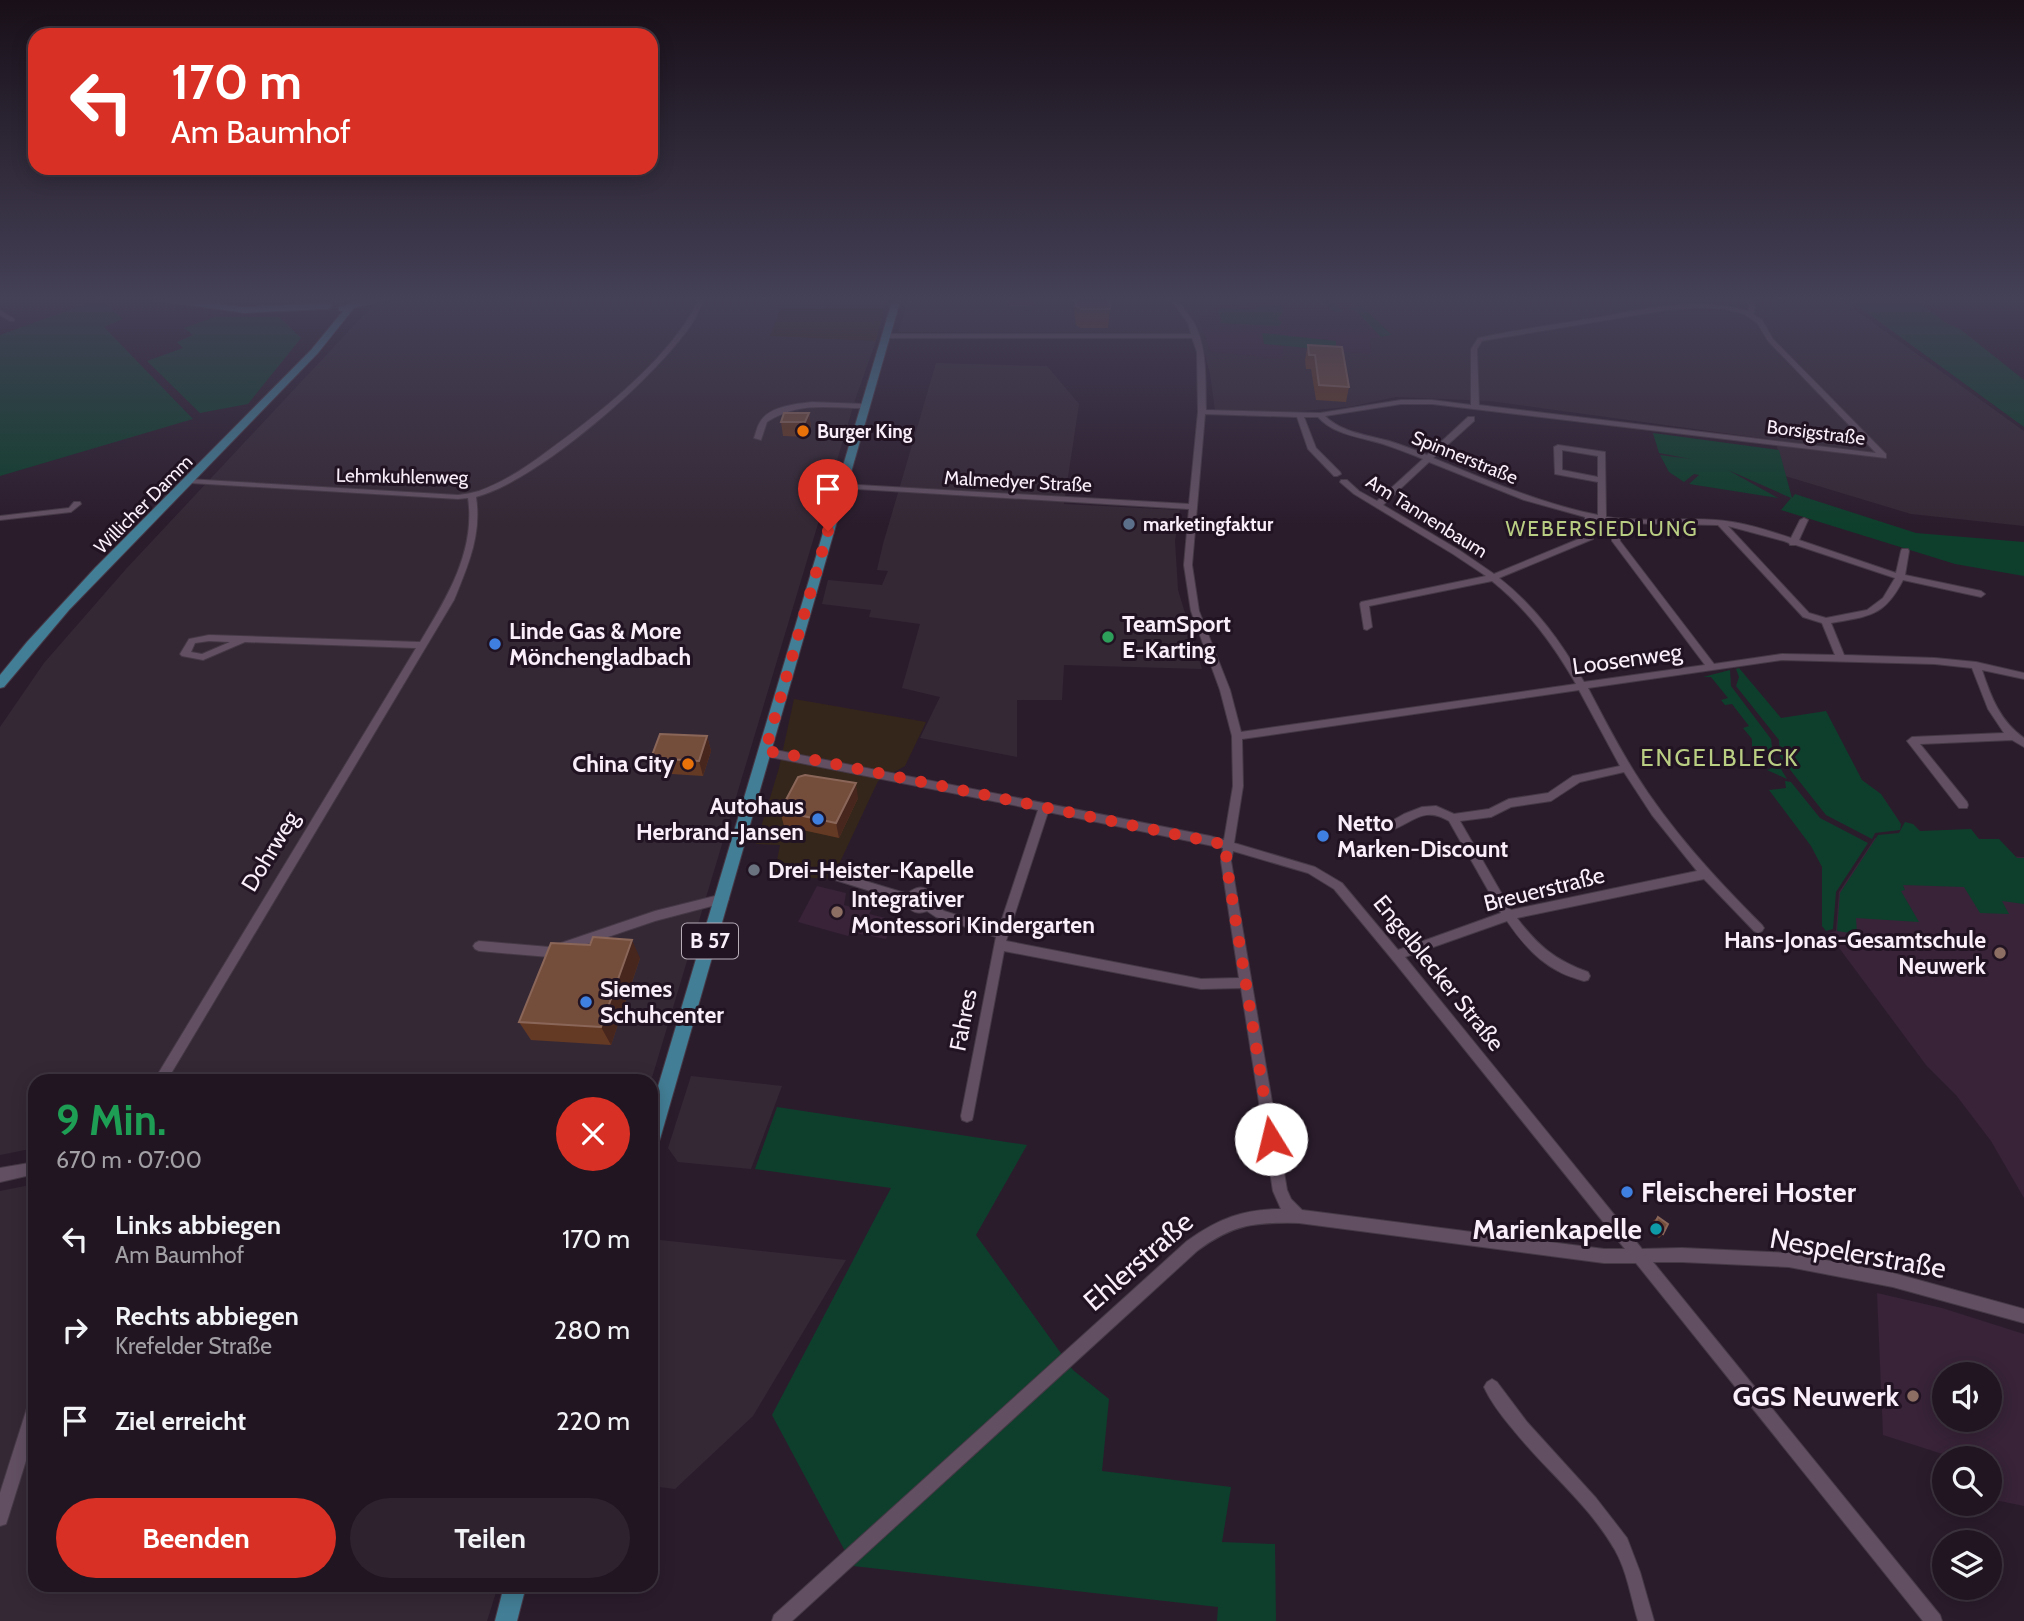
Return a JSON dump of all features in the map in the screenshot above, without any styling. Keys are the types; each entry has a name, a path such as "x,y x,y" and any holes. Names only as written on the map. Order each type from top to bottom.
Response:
{"main road":[{"name":"Willicher Damm","path":"0,684 41,630 191,481 292,374"},
{"name":"B 57","path":"658,1112 723,899 874,374"},
{"path":"506,1621 513,1592"}],"street":[{"name":"Lehmkuhlenweg","path":"191,481 260,488 458,497 472,495 486,491 531,464 621,397 644,374"},
{"path":"1201,374 1202,412 1187,552 1195,611 1225,690 1237,736 1238,786 1226,861 1280,1191 1286,1204 1299,1216"},
{"path":"1475,374 1475,407"},
{"name":"Borsigstraße","path":"1202,412 1320,415 1401,402 1475,407 1883,456 1803,374"},
{"path":"758,438 764,421 796,406 811,403 864,406"},
{"name":"Spinnerstraße","path":"1320,415 1336,427 1367,435 1527,500 1615,520 1699,522 1749,528 1900,577 1981,594"},
{"name":"Am Tannenbaum","path":"1300,416 1312,449 1337,474"},
{"path":"1378,505 1471,419"},
{"path":"1602,480 1558,472 1558,447 1602,454 1602,480 1602,518"},
{"name":"Am Tannenbaum","path":"1344,482 1359,497 1378,505 1492,578 1526,606 1561,649 1584,685 1627,768 1669,832 1705,874 1758,928"},
{"name":"Malmedyer Straße","path":"841,486 1192,507"},
{"name":"Dohrweg","path":"164,1074 450,600 464,568 477,515 472,495"},
{"path":"0,518 71,510 77,504"},
{"path":"1492,578 1590,537 1589,516"},
{"path":"1615,520 1616,541 1711,666"},
{"path":"1793,543 1804,520"},
{"path":"1722,525 1806,615 1826,621 1864,616 1889,601 1900,577 1905,551"},
{"name":"Am Tannenbaum","path":"1367,627 1364,604 1492,578"},
{"path":"1826,621 1842,659"},
{"path":"244,639 203,657 186,654 192,641 209,638 244,639 424,645"},
{"name":"Loosenweg","path":"1237,736 1782,657 1976,665 2024,676"},
{"path":"1976,665 1990,708 2001,725 2024,743"},
{"path":"1963,805 1912,741 2014,736"},
{"name":"Engelblecker Straße","path":"765,752 777,752 1227,845 1326,877 1347,896 1397,956 1934,1621"},
{"path":"1453,818 1491,813 1509,803 1551,797 1577,779 1627,768"},
{"name":"Fahres","path":"967,1116 1000,939 1044,807"},
{"path":"1392,827 1424,809 1439,808 1453,818 1521,934 1552,965 1584,976"},
{"name":"Breuerstraße","path":"1397,956 1510,915 1705,874"},
{"path":"839,877 911,899 915,907 927,905 940,914 1000,939 1201,984 1247,983"},
{"path":"479,946 549,952 655,916 723,899"},
{"path":"0,1175 28,1169"},
{"name":"Ehlerstraße","path":"780,1621 1058,1365 1217,1227 1259,1214 1299,1216 1560,1251 1638,1256"},
{"name":"Nespelerstraße","path":"1638,1256 1788,1260 1906,1283 2024,1316"},
{"path":"1492,1387 1505,1410 1586,1496 1622,1546 1646,1621"},
{"path":"0,1518 28,1430"}],"shaded area":[{"path":"309,374 864,374 653,1074 28,1074 28,1149 0,1155 0,727 44,663 126,569"},
{"path":"933,374 1053,374 1079,404 1064,504 1180,510 1175,541 1178,590 1202,669 1064,665 1062,700 1017,700 1017,757 920,738 940,697 902,688 920,624 869,617 871,610 822,604 828,580 882,585 888,571 877,570"},
{"path":"1210,374 1944,374 2024,431 2024,526 1911,514 1785,476 1775,440 1490,401 1396,397 1348,407 1291,412 1215,410"},
{"path":"794,699 926,722 905,766 878,781 832,879 774,876 780,845 756,844 779,768"},
{"path":"1875,838 1931,852 2024,857 2024,1198 1991,1141 1956,1095 1926,1065 1828,933 1836,931 1839,892"},
{"name":"Integrativer Montessori Kindergarten","path":"817,886 846,893 844,905 851,907 860,909 865,907 869,898 877,900 869,914 894,920 886,939 850,932 848,936 798,922"},
{"path":"691,1076 782,1086 751,1169 678,1162 668,1148"},
{"path":"28,1185 28,1592 496,1592 487,1621 0,1621 0,1191"},
{"path":"658,1240 846,1260 753,1416 675,1489 658,1487"},
{"name":"GGS Neuwerk","path":"1877,1293 1942,1308 2024,1334 2024,1506 2002,1501 2002,1446 1932,1446 1932,1451 1883,1435"}],"green space":[{"path":"0,374 149,374 193,419 0,476"},
{"path":"160,374 272,374 248,404 200,413"},
{"path":"1951,374 2016,374 2024,380 2024,427"},
{"path":"1653,433 1779,450 1792,498 1795,494 1916,533 2024,542 2024,576 1955,564 1781,510 1791,498 1728,470 1778,498 1689,484 1699,475 1694,474 1684,482 1669,472 1660,455 1691,459 1659,453"},
{"path":"1739,668 1781,718 1826,711 1862,780 1881,794 1901,824 1900,830 1875,833 1872,839 1826,815 1780,757 1779,740 1736,686 1739,677 1736,669"},
{"path":"1730,670 1731,686 1771,739 1773,756 1787,779 1767,770 1775,767 1761,751 1752,750 1752,739 1743,728 1749,726 1732,704 1725,705 1721,700 1728,698 1711,677 1703,677"},
{"path":"1785,781 1791,782 1820,818 1868,843 1836,892 1833,929 1826,931 1822,926 1822,867 1811,846 1769,790 1786,788"},
{"path":"1905,822 1913,824 1920,831 1971,829 1979,839 1999,839 2017,858 2024,858 2024,904 2002,901 2009,914 1980,913 1964,887 1903,885 1905,890 1901,891 1919,922 1856,918 1857,934 1837,931 1840,893 1878,835 1899,833"},
{"path":"777,1107 1027,1145 976,1235 1073,1370 1109,1399 1102,1471 1231,1487 1222,1542 1275,1544 1276,1621 1217,1621 1218,1607 853,1566 772,1415 891,1188 755,1169"}],"building":[{"path":"1317,374 1347,374 1349,387 1319,385"},
{"path":"784,413 809,413 805,422 781,422"},
{"path":"660,734 707,736 699,761 651,758"},
{"path":"805,775 856,783 836,823 780,811 798,777"},
{"name":"Siemes Schuhcenter","path":"593,937 632,940 601,1027 519,1022 551,943 590,945"},
{"path":"1658,1217 1668,1224 1663,1234 1653,1227"}],"place":[{"name":"Burger King","path":"803,431"},
{"name":"marketingfaktur","path":"1129,524"},
{"name":"TeamSport E-Karting","path":"1108,637"},
{"name":"Linde Gas & More Mönchengladbach","path":"495,644"},
{"name":"China City","path":"688,764"},
{"name":"Autohaus Herbrand-Jansen","path":"818,819"},
{"name":"Netto Marken-Discount","path":"1323,836"},
{"name":"Drei-Heister-Kapelle","path":"754,870"},
{"name":"Integrativer Montessori Kindergarten","path":"837,912"},
{"name":"Hans-Jonas-Gesamtschule Neuwerk","path":"2000,953"},
{"name":"Siemes Schuhcenter","path":"586,1002"},
{"name":"Fleischerei Hoster","path":"1627,1192"},
{"name":"Marienkapelle","path":"1656,1229"},
{"name":"GGS Neuwerk","path":"1913,1396"}],"district":[{"name":"WEBERSIEDLUNG","path":"1602,529"},
{"name":"ENGELBLECK","path":"1720,758"}],"route":[{"path":"828,531 765,752 777,752 1227,845 1226,861 1271,1139"}]}
